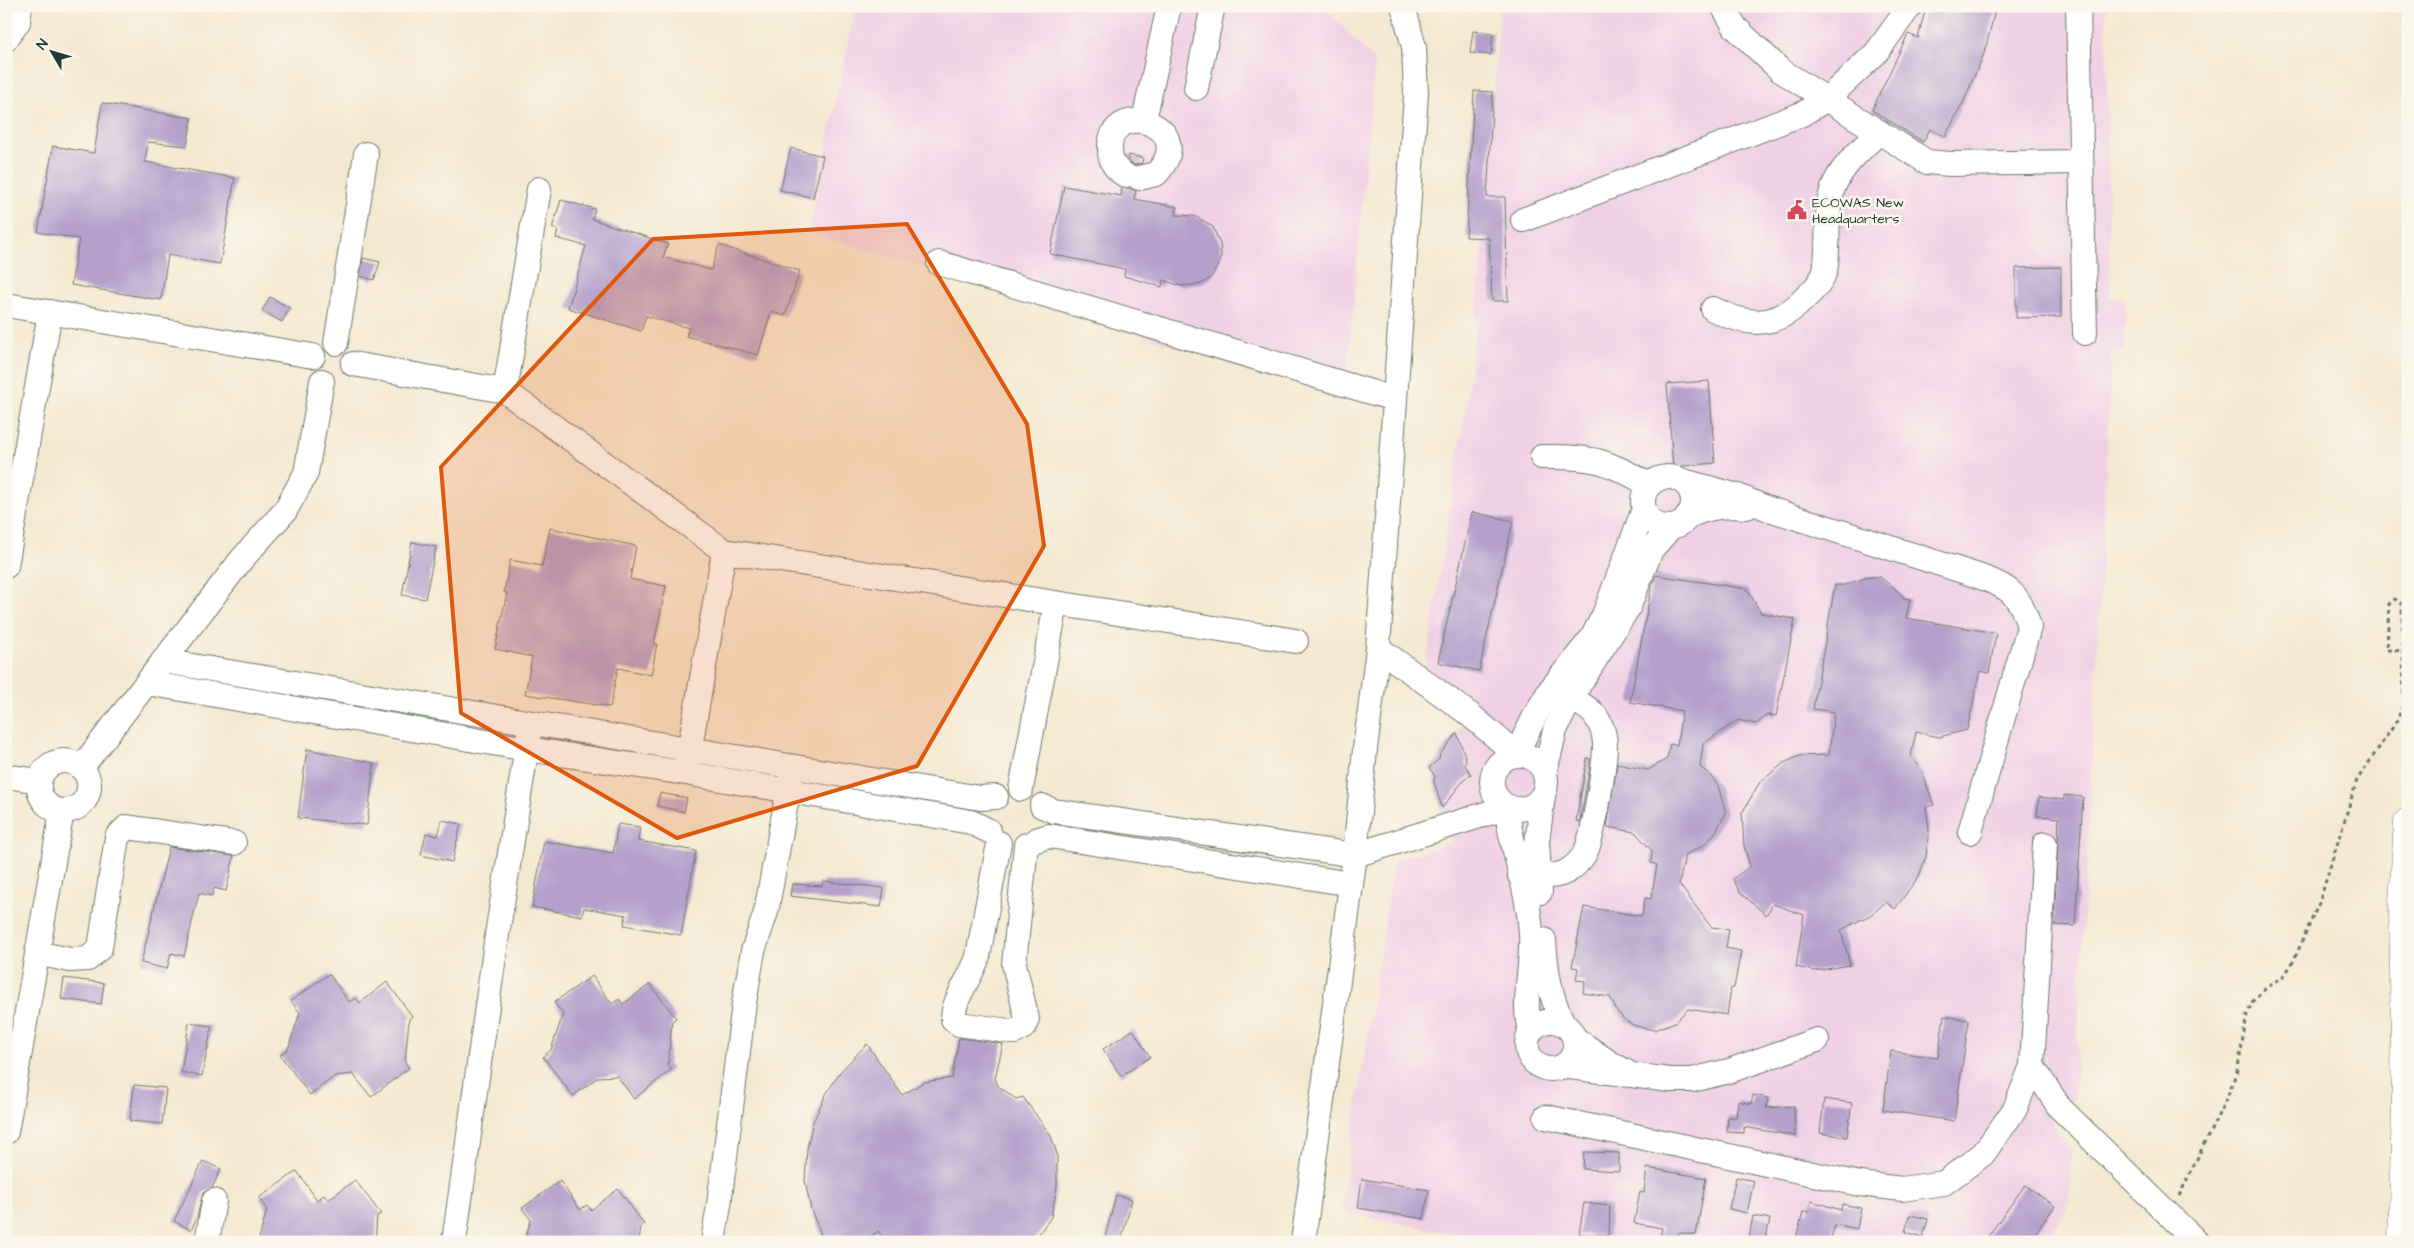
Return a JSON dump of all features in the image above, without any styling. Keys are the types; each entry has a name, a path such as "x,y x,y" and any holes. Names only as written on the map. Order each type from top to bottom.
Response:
{"highway":[{"path":"2402,1242 2406,1109 2404,902 2408,822"}],"street":[{"path":"6,39 18,22 20,6"},
{"path":"1144,120 1169,6"},
{"path":"1196,88 1212,6"},
{"path":"1304,1242 1355,855 1365,749 1378,648 1416,94 1414,47 1403,6"},
{"path":"1723,6 1735,26 1780,70 1927,162 1950,164 2081,162"},
{"path":"1523,220 1802,114 1827,99 1876,53 1910,6"},
{"path":"2078,6 2085,333"},
{"path":"1134,120 1144,120 1161,130 1168,148 1167,158 1156,174 1132,177 1114,165 1110,156 1112,138 1125,124 1134,120"},
{"path":"1713,309 1743,322 1769,322 1794,310 1813,290 1824,272 1827,210 1834,186 1843,170 1879,132"},
{"path":"336,343 366,154"},
{"path":"505,390 539,189"},
{"path":"939,263 1394,399"},
{"path":"6,305 313,356"},
{"path":"6,566 50,312"},
{"path":"336,343 348,350 353,364 348,376 342,381 336,383 322,381 313,370 313,356 322,346 336,343"},
{"path":"353,364 505,390 724,551 1296,641"},
{"path":"81,768 242,559 285,512 306,473 322,381"},
{"path":"1542,457 1576,456 1604,462 1618,467 1649,485"},
{"path":"1817,1040 1729,1071 1692,1080 1670,1080 1562,1066 1547,1069 1533,1062 1526,1047 1530,1032 1526,1008 1531,956 1529,877 1547,780 1545,771 1555,730 1560,695 1604,615 1644,509 1645,492 1649,485 1664,477 1723,492 1766,508 1998,583 2015,594 2024,608 2029,627 1970,832"},
{"path":"1562,1066 1573,1054 1569,1031 1555,1008 1547,976 1529,877 1508,807 1495,795 1492,778 1500,762 1516,754 1532,720 1560,695 1628,608 1652,550 1679,522 1693,501 1687,486 1680,480"},
{"path":"1644,509 1646,516 1657,525 1679,522 1704,509 1726,505 1766,508"},
{"path":"685,773 724,551"},
{"path":"1021,789 1056,604"},
{"path":"1378,648 1469,714 1516,754 1534,758 1545,771"},
{"path":"163,661 980,798 996,796 1012,789 1021,789 1030,792 1042,806 1054,811 1355,855 1508,807 1523,809 1538,802 1543,796"},
{"path":"147,683 527,749 685,773 971,822 1010,847 1049,836 1351,884"},
{"path":"1529,877 1570,870 1580,861 1586,850 1594,815 1604,753 1604,733 1597,718 1590,709 1560,695"},
{"path":"454,1242 485,1013 532,722"},
{"path":"60,761 68,761 81,768 89,781 87,796 77,808 62,811 54,809 42,798 39,781 47,768 60,761"},
{"path":"713,1242 720,1205 753,951 766,912 792,767"},
{"path":"6,776 39,781"},
{"path":"996,796 987,812 994,837 978,956 975,968 953,1011 953,1019 958,1024 1016,1032 1024,1027 1027,1019 1014,964 1031,842 1045,824 1042,806"},
{"path":"6,1132 62,811"},
{"path":"37,953 70,960 88,959 100,948 117,837 127,827 234,843"},
{"path":"1546,1117 1860,1184 1902,1189 1944,1183 1983,1154 2015,1109 2032,1066 2045,844"},
{"path":"978,956 1014,964"},
{"path":"1530,1032 1535,1026 1550,1020 1569,1031 1610,1063 1631,1074"},
{"path":"2032,1066 2060,1108 2197,1242"},
{"path":"207,1242 214,1201"}],"path":[{"path":"2170,1214 2228,1096 2238,1068 2247,1014 2253,1001 2266,988 2284,976 2293,962 2319,903 2357,780 2397,720 2404,702 2402,604 2395,599 2389,604 2388,650 2408,651"}],"highlighted area":[{"path":"907,224 1027,424 1044,546 917,766 677,838 461,713 441,467 653,239"}],"shaded area":[{"path":"856,6 1323,6 1375,61 1345,398 809,232"},
{"path":"1500,6 2106,6 2110,298 2126,298 2125,351 2112,351 2075,1098 2050,1118 2071,1151 2069,1204 2046,1242 1498,1242 1341,1212 1394,860 1452,843 1434,782 1435,776 1429,768 1439,759 1440,754 1457,733 1475,704 1426,666 1470,377 1484,238"}],"building":[{"path":"1943,6 1996,6 1985,51 1964,101 1945,137 1930,129 1923,142 1872,110 1908,34 1918,38 1926,7 1942,12"},
{"path":"1473,31 1493,33 1491,55 1470,53"},
{"path":"1474,91 1493,92 1487,197 1505,197 1508,301 1492,301 1489,238 1466,237"},
{"path":"102,103 192,118 187,146 148,142 145,162 235,178 220,264 168,255 161,300 71,285 79,239 38,232 53,146 94,153"},
{"path":"791,148 823,156 813,198 780,190"},
{"path":"1129,155 1143,158 1142,163 1134,165 1128,160"},
{"path":"1064,186 1121,196 1122,188 1129,188 1136,191 1134,199 1177,207 1176,215 1194,216 1204,221 1213,227 1220,244 1221,256 1211,278 1201,284 1181,286 1163,280 1162,287 1124,276 1125,269 1050,254"},
{"path":"561,200 595,209 592,219 668,244 663,257 711,270 719,245 800,271 785,316 771,312 758,355 686,336 689,328 646,316 641,331 568,308 586,246 556,238 558,230 552,228"},
{"path":"363,258 380,262 374,280 360,276"},
{"path":"2061,267 2061,317 2016,318 2016,268"},
{"path":"270,297 290,308 282,322 262,311"},
{"path":"1709,381 1715,463 1673,467 1667,384"},
{"path":"1472,512 1513,521 1479,671 1438,662"},
{"path":"550,528 636,546 630,579 666,586 654,644 657,644 651,675 618,668 610,707 525,694 532,657 495,649 507,593 504,592 510,560 542,566"},
{"path":"412,542 436,547 425,599 402,595"},
{"path":"1656,575 1747,589 1761,613 1795,619 1776,716 1767,715 1756,724 1738,720 1703,744 1700,767 1710,775 1718,786 1726,813 1715,833 1703,846 1685,855 1679,884 1711,927 1729,929 1726,948 1741,951 1734,988 1731,988 1727,1015 1688,1009 1675,1022 1655,1030 1635,1026 1626,1021 1618,1013 1610,997 1583,993 1585,981 1576,980 1578,968 1572,967 1584,907 1642,916 1645,898 1651,899 1657,865 1651,863 1652,851 1635,832 1607,827 1617,764 1648,770 1667,759 1670,744 1677,745 1682,711 1630,702 1651,589"},
{"path":"1868,577 1880,577 1904,598 1910,599 1906,618 1996,633 1989,673 1980,671 1967,730 1939,737 1916,732 1911,757 1922,772 1934,805 1926,807 1929,829 1926,857 1919,876 1895,909 1886,902 1872,914 1841,930 1850,965 1815,971 1796,967 1804,915 1773,904 1766,915 1740,892 1733,879 1750,866 1744,846 1742,813 1760,782 1784,763 1799,756 1829,755 1834,712 1813,709 1835,585 1844,585"},
{"path":"1457,733 1466,759 1465,765 1471,774 1442,808 1434,782 1435,776 1429,768 1439,759 1440,754"},
{"path":"307,749 374,763 367,825 298,818"},
{"path":"1587,758 1590,759 1590,766 1580,822 1576,821"},
{"path":"660,793 687,798 684,812 657,806"},
{"path":"2064,795 2083,797 2075,926 2054,925 2059,818 2037,816 2039,797 2064,800"},
{"path":"442,820 461,824 452,862 421,855 426,833 438,836"},
{"path":"618,824 640,827 638,841 696,851 681,935 624,925 626,915 584,908 582,916 532,907 544,841 613,853"},
{"path":"169,847 234,856 226,891 214,888 212,896 199,893 184,956 171,953 167,969 141,963"},
{"path":"823,881 884,888 881,907 790,896 792,884 822,886"},
{"path":"329,974 349,1002 356,998 360,1003 387,982 412,1016 409,1019 405,1062 409,1068 371,1097 353,1074 335,1076 310,1095 280,1055 288,1049 300,1013 291,1001"},
{"path":"592,976 612,1004 619,999 623,1004 650,984 676,1018 672,1021 668,1064 672,1069 634,1099 617,1076 598,1077 573,1096 543,1057 551,1050 563,1014 554,1002"},
{"path":"64,978 104,983 101,1004 61,999"},
{"path":"1944,1016 1969,1020 1954,1121 1883,1110 1891,1051 1938,1058"},
{"path":"189,1023 212,1026 202,1076 181,1072"},
{"path":"1133,1030 1150,1057 1121,1076 1103,1049"},
{"path":"959,1038 1003,1044 995,1078 998,1086 1016,1099 1023,1097 1051,1136 1057,1154 1057,1186 1051,1217 1033,1242 887,1242 878,1231 863,1242 824,1242 811,1210 805,1181 807,1148 813,1122 825,1096 840,1072 867,1044 902,1095 924,1082 952,1078"},
{"path":"134,1085 166,1088 162,1124 130,1121"},
{"path":"1753,1095 1768,1098 1766,1108 1794,1106 1795,1136 1744,1127 1744,1133 1727,1132 1728,1117 1736,1117 1738,1101 1751,1104"},
{"path":"1824,1099 1852,1103 1847,1137 1820,1133"},
{"path":"1584,1152 1619,1153 1619,1171 1583,1169"},
{"path":"203,1161 221,1169 212,1188 203,1193 197,1217 191,1230 174,1221"},
{"path":"1647,1168 1706,1178 1696,1235 1679,1233 1677,1242 1659,1242 1662,1228 1634,1223 1640,1192 1644,1193"},
{"path":"297,1171 317,1200 324,1195 328,1200 355,1180 381,1214 377,1216 375,1242 258,1242 267,1210 259,1198"},
{"path":"1736,1177 1754,1181 1747,1213 1729,1209"},
{"path":"1362,1179 1429,1190 1424,1219 1358,1208"},
{"path":"560,1181 580,1210 587,1205 591,1210 618,1189 644,1224 641,1226 639,1242 524,1242 531,1220 522,1208"},
{"path":"2025,1185 2055,1206 2029,1242 1984,1242"},
{"path":"1116,1195 1132,1199 1121,1241 1105,1238"},
{"path":"1811,1201 1841,1210 1842,1204 1861,1208 1857,1229 1835,1224 1830,1242 1795,1242 1803,1212 1809,1212"},
{"path":"1584,1203 1610,1206 1609,1235 1579,1234"},
{"path":"1910,1215 1928,1219 1923,1237 1905,1232"},
{"path":"1753,1216 1770,1219 1765,1242 1748,1242"}],"place":[{"name":"ECOWAS New Headquarters","path":"1797,210"}]}
